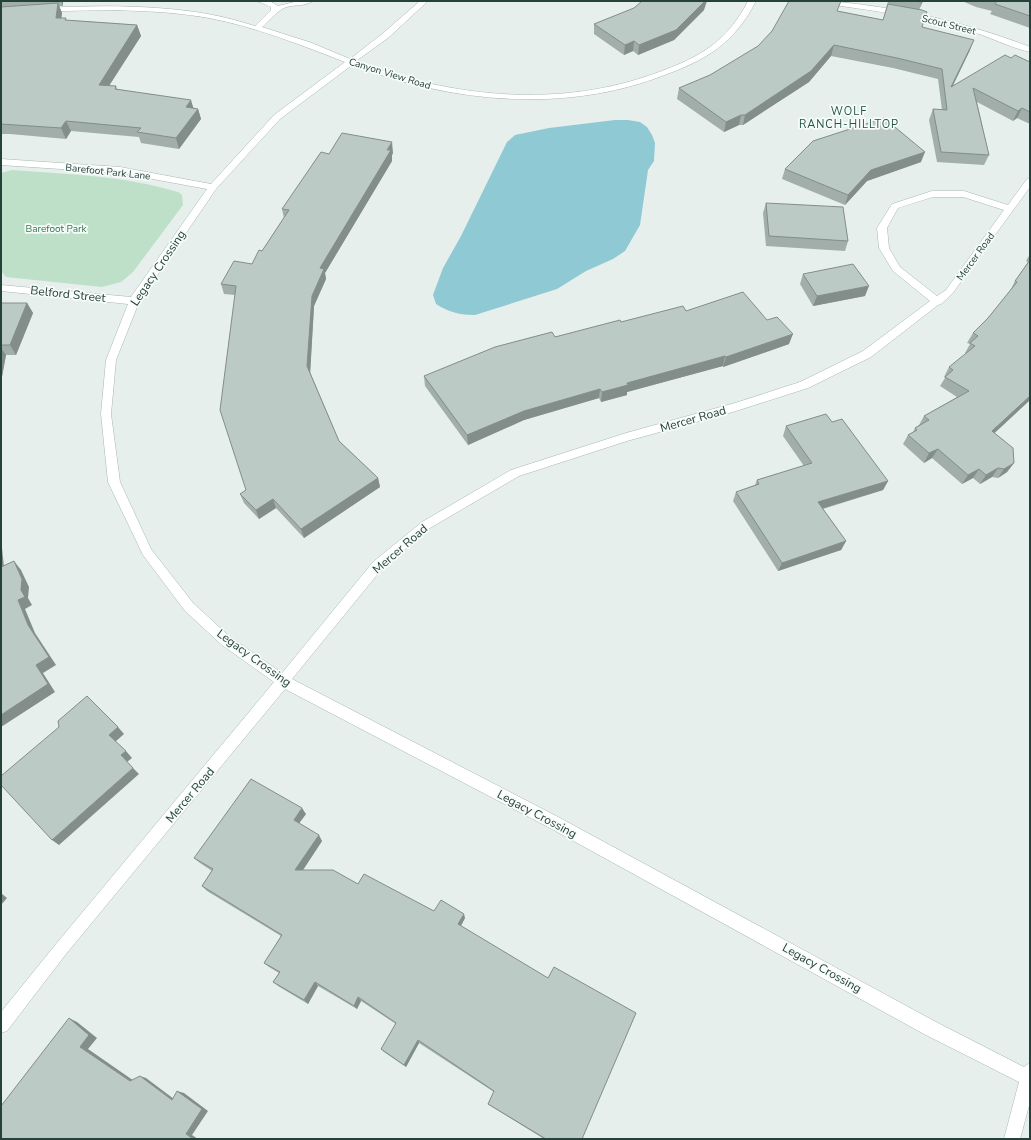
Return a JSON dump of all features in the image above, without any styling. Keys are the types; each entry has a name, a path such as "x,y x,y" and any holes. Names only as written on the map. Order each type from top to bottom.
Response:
{"street":[{"path":"261,1 269,2 275,6 275,11"},
{"path":"257,28 275,11 283,6 309,1"},
{"name":"Legacy Crossing","path":"424,1 385,36 276,118 213,187 134,301 111,360 106,414 114,482 147,552 190,607 226,641 283,681 555,823 930,1028 1029,1076"},
{"name":"Canyon View Road","path":"38,10 86,4 170,11 216,18 257,28 416,84 449,91 504,97 565,96 602,92 652,79 714,50 741,24 752,1"},
{"name":"Scout Street","path":"819,1 921,17 960,26 996,37 1030,50"},
{"name":"Barefoot Park Lane","path":"1,162 120,170 213,187"},
{"name":"Mercer Road","path":"1,1026 61,949 377,566 426,525 515,473 626,438 736,407 804,385 867,354 938,302 949,292 1030,181"},
{"path":"938,302 896,270 884,248 882,228 895,206 932,194 964,194 1009,208"},
{"name":"Belford Street","path":"1,288 134,301"},
{"path":"1012,1139 1029,1076"}],"green space":[{"name":"Barefoot Park","path":"12,170 96,176 138,182 178,192 182,195 183,205 133,272 121,282 102,287 6,277 1,271 1,173"}],"water":[{"path":"615,120 640,122 647,127 655,143 654,161 648,170 640,225 625,251 613,259 586,271 557,289 475,315 454,312 436,304 433,295 443,268 461,236 507,142 515,135 549,128"}],"building":[{"path":"642,1 705,1 676,30 639,45 634,41 625,45 594,24 634,8"},
{"path":"789,1 841,1 837,11 883,20 888,4 927,12 922,27 974,40 951,87 1005,55 1011,58 1015,55 1030,62 1030,112 1022,108 1018,111 973,88 989,155 941,152 933,109 947,110 942,69 834,45 811,71 745,115 741,115 726,122 679,88 710,75 758,46 772,31"},
{"path":"997,1 1030,1 1030,16 995,4"},
{"path":"58,3 56,18 66,18 65,20 137,25 99,85 116,86 115,89 191,100 186,107 198,109 176,138 137,132 141,128 66,121 61,128 1,124 1,7"},
{"path":"884,118 925,152 871,170 848,195 785,169 813,141"},
{"path":"342,133 392,142 387,150 391,150 320,268 324,269 312,296 307,366 339,441 378,478 301,529 273,499 256,510 240,494 246,490 220,410 236,286 221,284 234,261 252,264 259,250 262,251 289,210 282,209 321,152 329,154"},
{"path":"766,203 843,207 848,241 769,236"},
{"path":"1030,260 1030,396 992,431 1013,448 1014,463 1004,469 998,468 986,475 979,469 968,475 938,449 929,453 908,435 917,430 915,428 929,420 924,416 969,391 945,377 953,370 949,367 975,346 970,343 978,336 973,333 988,318 1017,282 1015,281"},
{"path":"853,264 869,286 817,296 803,274"},
{"path":"743,292 767,320 777,317 793,334 726,357 725,356 627,383 628,385 602,392 600,389 524,411 467,435 424,376 495,347 552,332 555,337 620,320 621,322 683,306 686,311"},
{"path":"1,303 27,303 10,345 1,345"},
{"path":"826,414 832,422 842,419 888,481 818,502 846,541 782,563 736,492 759,484 757,480 812,463 786,426"},
{"path":"14,561 22,579 21,590 25,597 18,600 28,625 49,657 36,665 48,684 1,715 1,567"},
{"path":"87,696 118,727 109,735 126,751 121,755 133,768 52,840 1,785 1,776 59,727 58,721"},
{"path":"251,779 302,808 294,820 319,835 295,870 333,870 358,884 364,874 434,911 441,900 464,914 458,924 548,978 554,967 636,1013 582,1139 546,1139 488,1104 494,1091 418,1040 404,1065 381,1049 396,1023 358,997 354,1006 315,982 304,1000 273,982 280,972 264,963 282,935 202,886 213,869 194,858"},
{"path":"69,1018 89,1035 80,1047 130,1081 140,1076 172,1100 177,1091 202,1109 186,1134 193,1139 1,1139 1,1106"}],"district":[{"name":"WOLF RANCH-HILLTOP","path":"849,117"}]}
